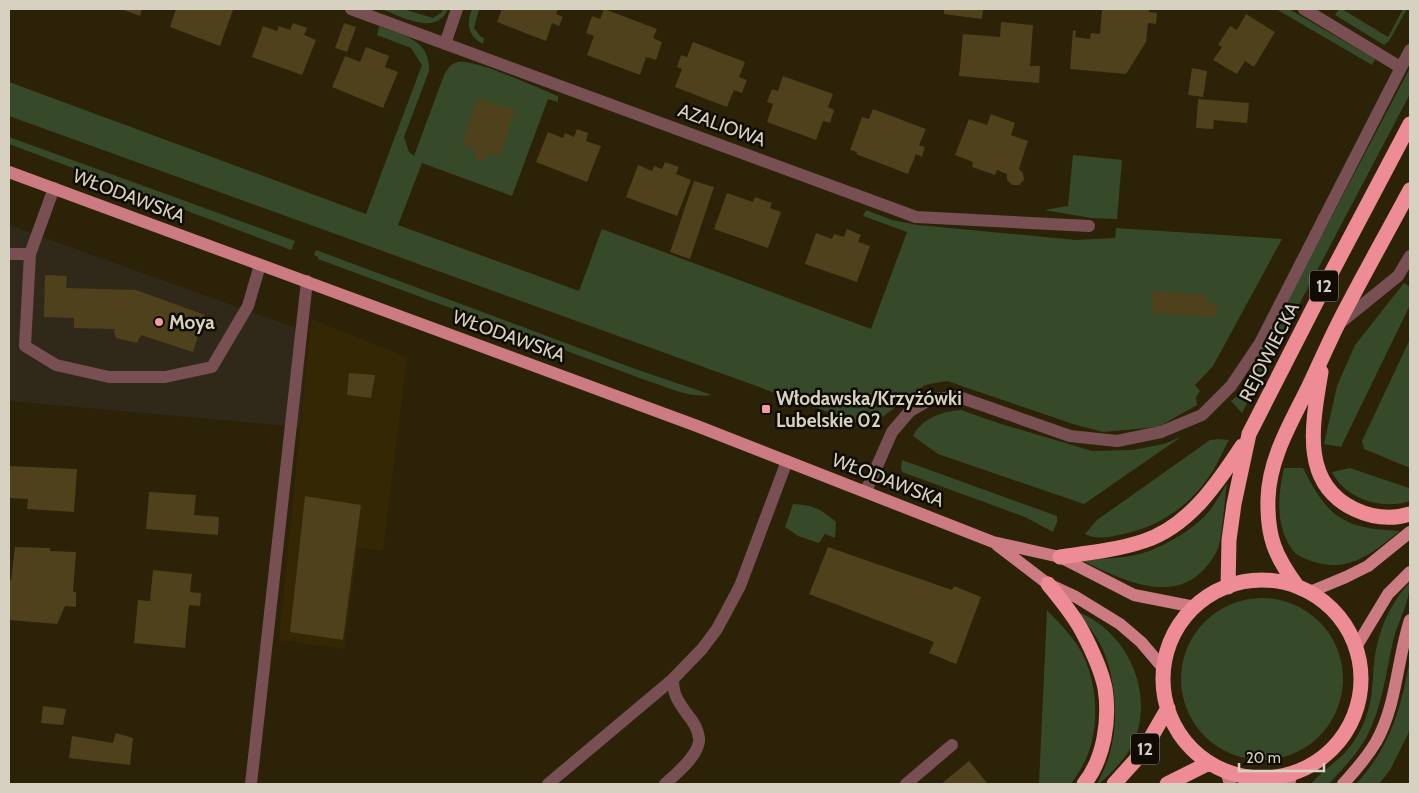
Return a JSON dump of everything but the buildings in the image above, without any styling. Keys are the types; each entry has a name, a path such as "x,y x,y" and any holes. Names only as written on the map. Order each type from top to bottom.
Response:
{"highway":[{"name":"REJOWIECKA","path":"1228,587 1229,540 1234,504 1249,434 1410,124"},
{"name":"12","path":"1304,589 1277,581 1257,580 1228,587 1210,595 1186,616 1169,646 1164,669 1164,689 1168,708 1176,726 1187,743 1228,778 1273,777 1290,779 1324,756 1338,743 1348,728 1358,702 1361,684 1360,665 1356,647 1350,633 1341,619 1327,604 1304,589 1284,568 1273,546 1269,527 1268,497 1271,476 1279,449 1338,324 1410,190"},
{"path":"1324,356 1314,414 1314,461 1322,482 1343,503 1358,511 1380,518 1399,517 1410,514"},
{"path":"1060,557 1142,542 1170,528 1191,513 1200,503 1227,468 1249,434"},
{"path":"1048,584 1082,630 1094,656 1105,690 1104,736 1095,764 1084,784"},
{"name":"12","path":"1114,784 1142,753 1168,708"},
{"name":"12","path":"1166,784 1209,763"}],"main road":[{"name":"WŁODAWSKA","path":"9,172 307,281 787,461 993,542 1060,557 1134,595 1195,607"},
{"path":"1304,589 1346,577 1368,566 1410,532"},
{"name":"WŁODAWSKA","path":"993,542 1048,584 1076,597 1120,624 1141,642 1164,669"},
{"path":"1356,647 1388,594 1410,572"},
{"path":"1343,784 1362,762 1377,740 1382,728 1392,697 1404,638 1410,620"}],"street":[{"name":"AZALIOWA","path":"351,9 916,217 1089,226"},
{"path":"445,44 458,9"},
{"path":"1304,9 1400,67"},
{"path":"866,491 892,432 910,411 931,399 959,397 1070,436 1117,441 1161,432 1202,415 1231,386 1260,343 1410,50"},
{"path":"54,188 30,254 25,346 56,364 108,377 164,377 212,367 248,306 260,265"},
{"path":"9,254 30,254"},
{"path":"1338,324 1398,276 1410,256"},
{"path":"251,784 307,281"},
{"path":"548,784 673,678 702,649 728,611 740,586 787,461"},
{"path":"665,784 680,771 694,754 700,740 696,726 678,702 673,691 673,678"},
{"path":"906,784 952,745"}],"shaded area":[{"path":"9,225 307,332 300,427 9,401"},
{"path":"311,319 407,357 383,551 358,548 344,649 279,640"}],"green space":[{"path":"381,9 403,9 433,18 441,13 443,9 448,9 435,22 427,23 408,19"},
{"path":"472,9 479,9 474,28 484,38 483,44 471,33 469,20"},
{"path":"1276,9 1289,9 1375,59 1372,65"},
{"path":"1339,9 1388,37 1403,9 1407,9 1389,41 1384,45 1335,15"},
{"path":"379,26 414,40 425,52 428,60 429,71 404,137 409,152 414,156 444,75 453,64 467,62 492,69 558,96 558,102 548,99 512,196 422,163 398,225 579,291 602,229 871,329 907,232 863,216 866,210 892,220 918,225 1076,240 1115,238 1116,228 1282,239 1213,366 1195,385 1200,391 1196,397 1197,405 1158,427 1103,432 1073,424 947,381 925,385 877,421 864,425 9,116 9,82 366,214 422,65 411,48 377,35"},
{"path":"1410,68 1410,94 1242,413 1231,401 1237,396"},
{"path":"9,137 295,241 291,250 9,144"},
{"path":"1073,155 1122,160 1117,219 1091,218 1044,210 1068,206"},
{"path":"316,250 638,370 712,395 688,394 648,381 318,259 314,255"},
{"path":"1404,283 1410,287 1410,305 1341,447 1324,444 1337,386 1355,345"},
{"path":"1410,339 1410,468 1364,449 1362,441"},
{"path":"961,410 1092,451 1132,450 1164,444 1181,437 1084,504 938,454 913,436 927,420 940,414"},
{"path":"1210,440 1229,440 1211,473 1182,507 1160,521 1136,531 1108,537 1085,534 1097,520"},
{"path":"902,460 1057,516 1053,532 1025,517 902,472"},
{"path":"1284,468 1303,468 1321,499 1340,518 1364,527 1400,531 1369,554 1356,561 1334,565 1311,561 1300,556 1294,551 1287,540 1280,520 1279,499"},
{"path":"1350,468 1409,488 1410,501 1388,504 1377,503 1356,496 1338,482 1332,472"},
{"path":"1227,483 1219,546 1204,570 1189,581 1173,586 1155,587 1119,577 1083,561 1133,556 1170,541 1190,529 1207,514"},
{"path":"793,504 806,505 821,511 836,522 835,538 825,534 819,543 798,536 785,527"},
{"path":"1410,582 1406,604 1393,641 1380,702 1367,736 1354,756 1329,784 1311,784 1348,750 1362,728 1370,704 1374,664 1381,631 1390,610"},
{"path":"1262,598 1278,600 1293,605 1307,612 1319,622 1329,634 1336,648 1341,663 1343,679 1341,695 1336,710 1329,724 1319,736 1307,746 1293,753 1278,758 1262,760 1246,758 1231,753 1217,746 1205,736 1195,724 1188,710 1183,695 1181,679 1183,663 1188,648 1195,634 1205,622 1217,612 1231,605 1246,600"},
{"path":"1047,610 1067,631 1080,649 1088,667 1094,694 1095,722 1090,749 1071,784 1039,784"},
{"path":"1078,612 1095,621 1110,633 1122,647 1132,664 1138,682 1141,701 1140,720 1132,746 1119,764 1099,784 1097,784 1112,746 1115,719 1114,690 1103,650 1095,635"},
{"path":"1410,659 1410,728 1408,734 1390,770 1379,784 1356,784 1378,755 1393,726 1403,694"}],"place":[{"name":"Moya","path":"159,322"},
{"name":"Włodawska/Krzyżówki Lubelskie 02","path":"766,409"}]}
